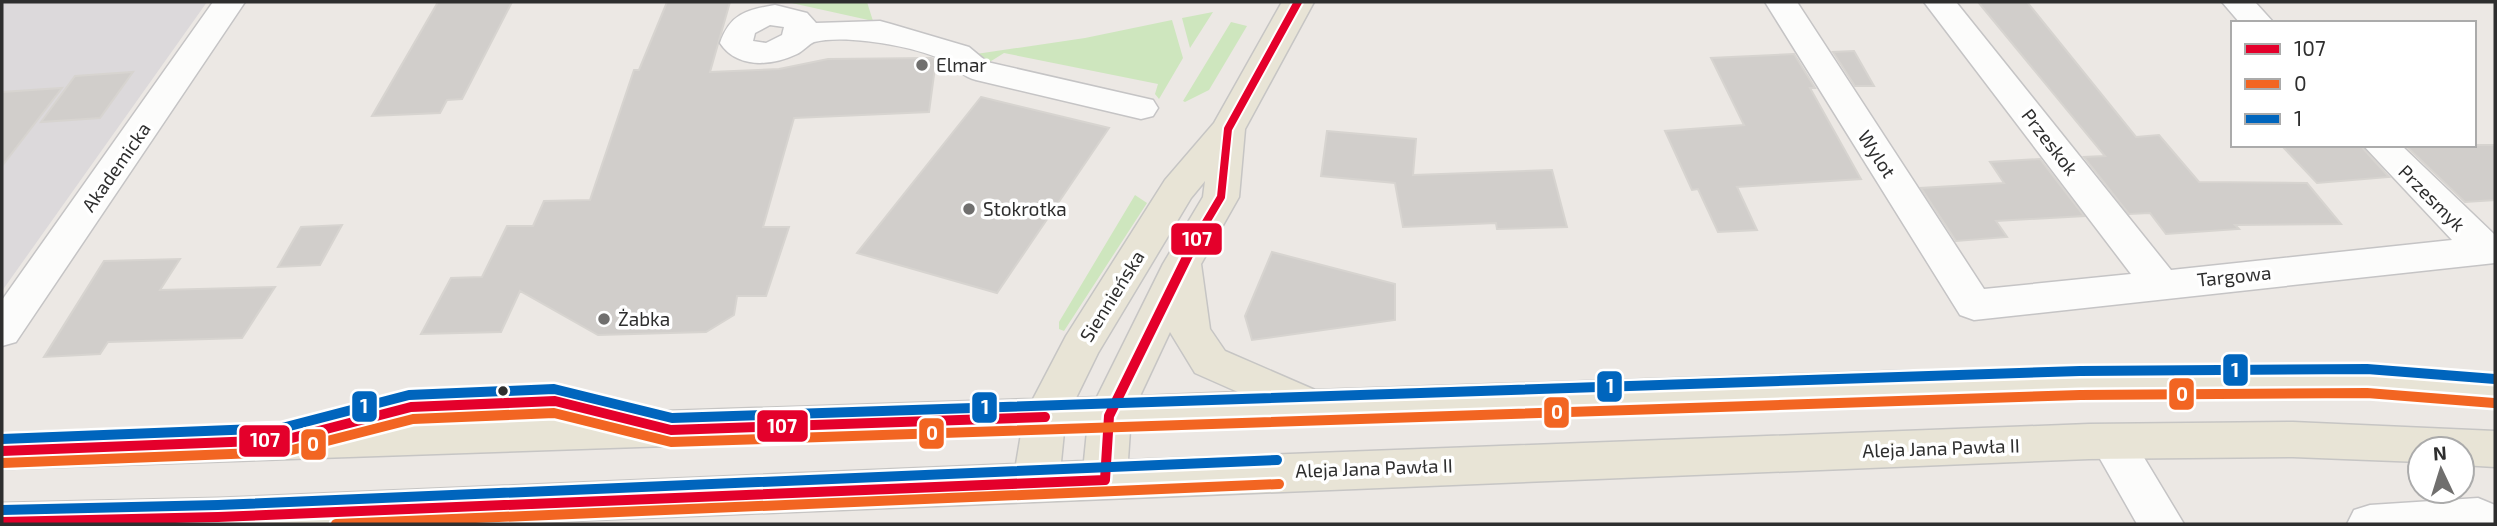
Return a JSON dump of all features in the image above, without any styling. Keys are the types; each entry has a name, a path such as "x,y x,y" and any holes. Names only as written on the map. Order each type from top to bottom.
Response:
{"main road":[{"name":"Siennieńska","path":"1036,482 1045,417 1080,347 1178,189 1228,129 1298,2"},
{"name":"Siennieńska","path":"1105,480 1110,416 1182,264 1221,197 1228,129"},
{"path":"1182,264 1190,332 1210,362 1313,408"},
{"path":"2,451 1110,416 1895,387 2161,381 2367,381 2495,391"},
{"name":"Aleja Jana Pawła II","path":"2,522 259,516 1036,482 2113,443 2332,440 2495,449"}],"street":[{"name":"Akademicka","path":"2,331 229,2"},
{"name":"Wylot","path":"1781,2 1974,305"},
{"name":"Przeskok","path":"1940,2 2160,283"},
{"path":"2238,2 2256,21"},
{"path":"801,33 880,31 957,54 976,70 1141,108"},
{"name":"Przesmyk","path":"2381,147 2489,250"},
{"name":"Targowa","path":"1974,305 2160,283 2489,250"},
{"path":"2113,443 2161,524"},
{"path":"2370,524 2477,517 2484,524"}],"shaded area":[{"path":"2,2 207,2 2,291"}],"green space":[{"path":"787,2 867,2 873,21"},
{"path":"1213,12 1190,48 1182,18"},
{"path":"1172,20 1183,58 1159,99 1155,94 1158,84 1004,53 988,63 976,54 1085,38"},
{"path":"1231,22 1247,26 1209,90 1183,101"},
{"path":"1135,195 1147,203 1064,331 1059,329 1059,322"}],"building":[{"path":"438,2 512,2 462,99 447,100 440,113 372,116"},
{"path":"667,2 730,2 710,72 779,69 828,59 936,60 929,112 794,118 763,227 789,227 766,296 737,296 734,315 706,332 598,335 520,291 501,332 421,334 451,278 482,277 507,226 533,226 544,201 590,200 634,70 639,70"},
{"path":"1978,2 2027,2 2136,137 2159,135 2199,182 2307,183 2341,224 2235,225 2239,229 2166,234 2150,213 2129,214 2084,157 2105,156"},
{"path":"1854,51 1874,86 1855,86 1833,52"},
{"path":"1794,54 1815,88 1810,88 1861,179 1737,187 1757,230 1718,232 1698,189 1692,190 1665,131 1744,125 1711,58"},
{"path":"133,72 100,118 41,122 75,76"},
{"path":"62,88 2,166 2,92"},
{"path":"981,97 1109,128 997,293 857,253"},
{"path":"1327,131 1416,139 1413,175 1552,170 1567,227 1497,229 1496,223 1403,227 1395,183 1321,176"},
{"path":"2495,145 2495,200 2465,202 2407,147"},
{"path":"2283,147 2362,147 2389,177 2317,183"},
{"path":"2040,159 2084,216 1996,221 2007,237 1956,241 1921,188 2004,183 1990,162"},
{"path":"342,225 320,265 278,267 301,227"},
{"path":"1272,252 1395,284 1395,320 1252,340 1245,316"},
{"path":"180,259 160,290 275,287 242,338 108,342 100,354 44,357 104,261"}],"transit line":[{"name":"107","path":"1105,480 1109,416 1182,264 1221,197 1228,129 1298,2"},
{"name":"1","path":"2,439 282,428 409,395 554,389 672,418 2080,371 2367,369 2495,379"},
{"name":"0","path":"2,463 284,452 413,419 554,413 671,442 2080,395 2367,393 2494,403"},
{"name":"107","path":"2,451 284,440 411,407 555,401 671,430 1045,417"},
{"name":"1","path":"2,510 218,505 1277,460"},
{"name":"107","path":"2,522 218,517 1105,480"},
{"name":"0","path":"336,524 1279,484"}],"place":[{"name":"Elmar","path":"922,65"},
{"name":"Stokrotka","path":"969,209"},
{"name":"Żabka","path":"604,319"}]}
